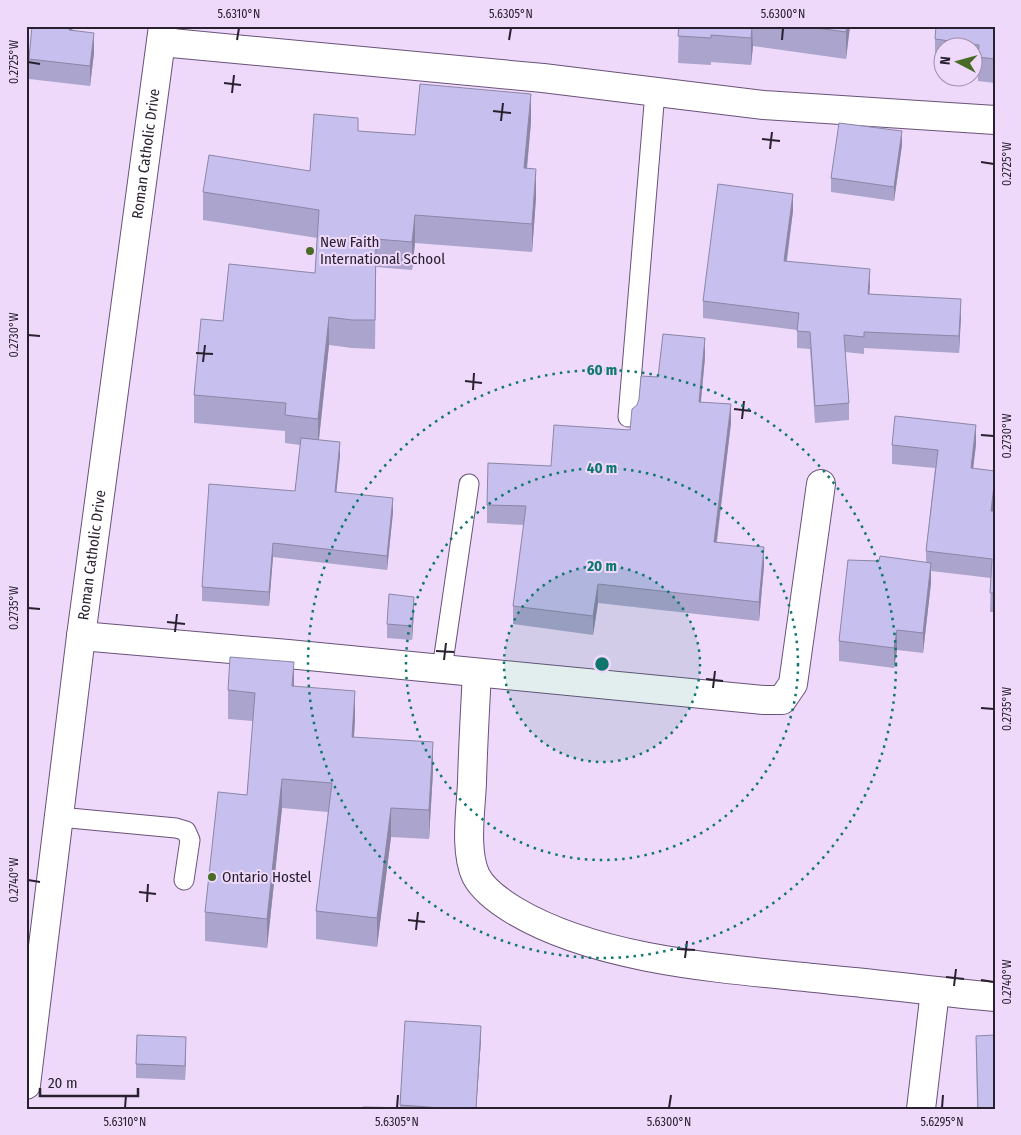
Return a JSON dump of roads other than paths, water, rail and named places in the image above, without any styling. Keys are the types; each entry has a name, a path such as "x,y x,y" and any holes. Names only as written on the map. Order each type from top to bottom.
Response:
{"street":[{"path":"162,34 764,105 995,120"},
{"name":"Roman Catholic Drive","path":"26,1085 81,636 162,34"},
{"path":"81,636 764,700 782,700 793,684 821,484"},
{"path":"477,673 470,831 471,860 476,876 490,893 526,918 586,942 623,952 687,963 995,997"},
{"path":"921,1109 935,991"}],"lane":[{"path":"628,417 655,92"},
{"path":"442,669 469,484"},
{"path":"59,817 176,828 186,832 190,840 184,880"}],"place":[{"name":"New Faith International School","path":"310,251"},
{"name":"Ontario Hostel","path":"212,877"}]}
